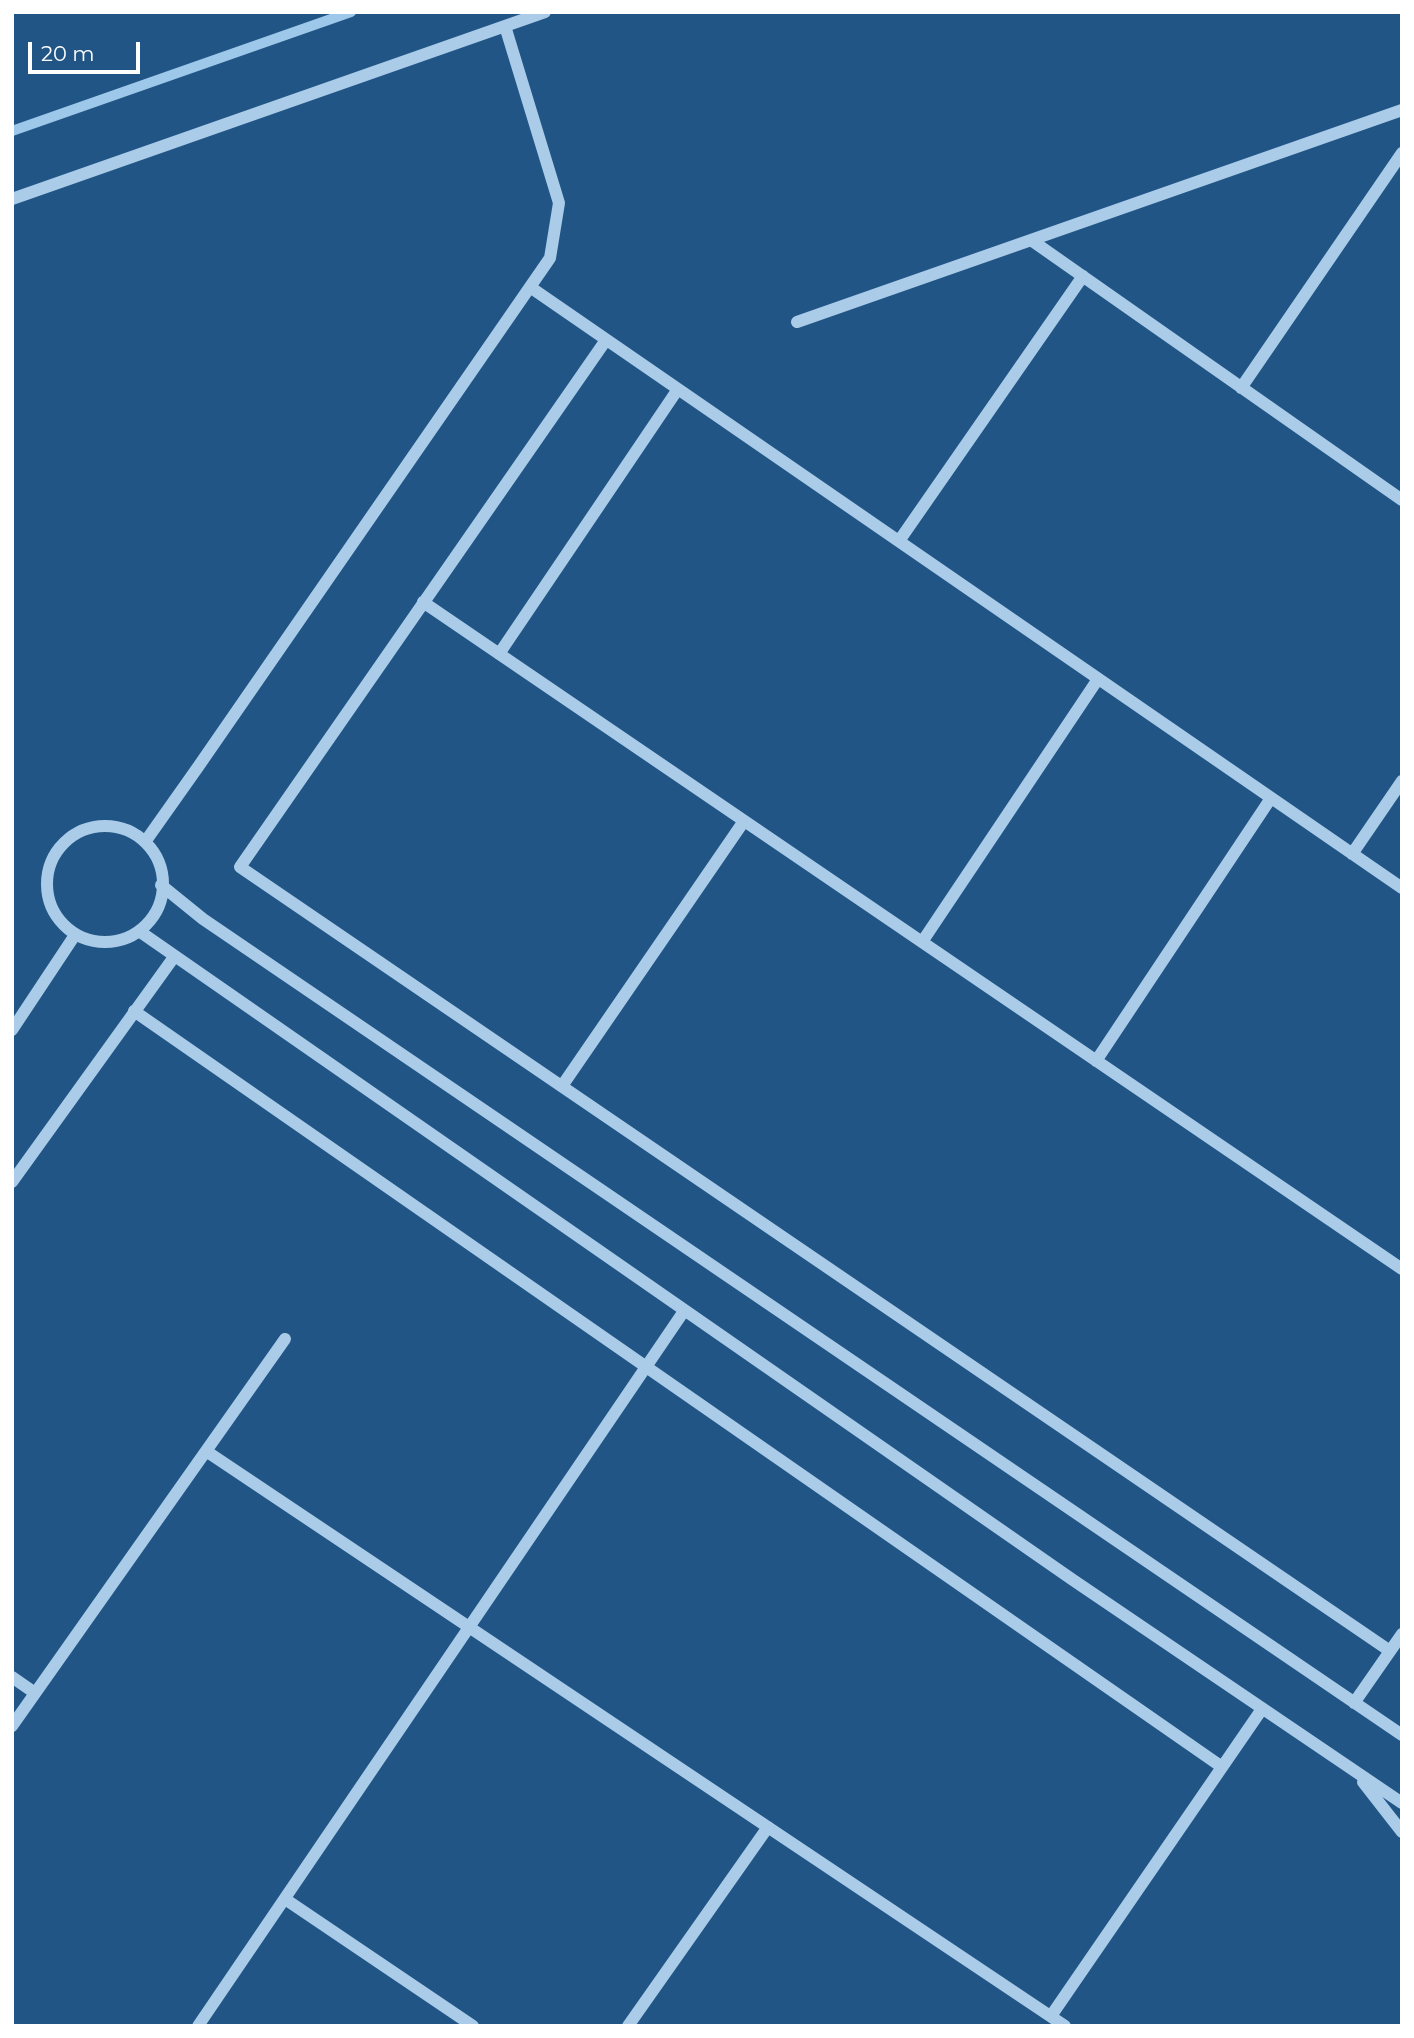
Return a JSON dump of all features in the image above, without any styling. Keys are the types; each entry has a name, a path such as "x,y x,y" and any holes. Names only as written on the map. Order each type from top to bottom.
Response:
{"street":[{"path":"12,199 545,12"},
{"path":"145,842 550,258 559,203 505,26"},
{"path":"797,322 1402,110"},
{"path":"1241,388 1402,153"},
{"path":"1031,240 1402,500"},
{"path":"898,541 1083,276"},
{"path":"530,287 1402,888"},
{"path":"606,340 240,867 1390,1651"},
{"path":"499,654 678,389"},
{"path":"423,602 1402,1269"},
{"path":"922,942 1098,679"},
{"path":"1352,854 1402,781"},
{"path":"1096,1061 1271,799"},
{"path":"562,1086 744,821"},
{"path":"110,825 134,833 145,842 152,848 161,868 161,898 155,913 139,931 120,940 97,942 75,935 60,922 48,899 46,880 54,855 69,837 89,827 110,825"},
{"path":"161,885 226,935 1399,1732"},
{"path":"139,931 1050,1565 1402,1803"},
{"path":"12,1030 75,935"},
{"path":"12,1182 174,957"},
{"path":"134,1011 1222,1767"},
{"path":"198,2026 684,1311"},
{"path":"12,1726 285,1339"},
{"path":"206,1451 1065,2026"},
{"path":"1354,1703 1402,1634"},
{"path":"12,1677 35,1693"},
{"path":"1051,2016 1262,1709"},
{"path":"1355,1771 1402,1832"},
{"path":"628,2026 768,1827"},
{"path":"285,1899 473,2026"}],"waterway":[{"path":"12,131 351,12"}]}
